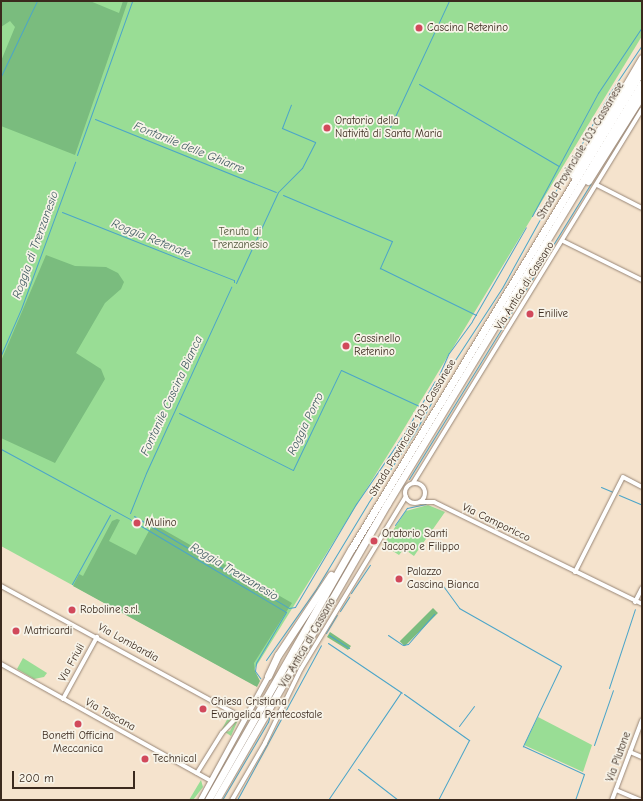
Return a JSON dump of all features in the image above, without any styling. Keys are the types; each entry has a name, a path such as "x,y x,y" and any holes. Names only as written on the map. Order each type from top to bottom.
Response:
{"highway":[{"path":"514,282 642,58"},
{"name":"Strada Provinciale 103 Cassanese","path":"208,800 352,548 642,70"},
{"name":"Strada Provinciale 103 Cassanese","path":"216,800 294,662 642,83"},
{"path":"526,275 642,95"},
{"path":"268,676 284,646 352,548"}],"street":[{"name":"Via Antica di Cassano","path":"413,483 597,186 642,110"},
{"path":"597,186 642,208"},
{"path":"563,241 642,280"},
{"path":"422,470 421,485 434,502"},
{"path":"575,572 623,477 642,487"},
{"path":"421,485 413,483 407,488 406,496 411,502 420,502 426,493"},
{"name":"Via Antica di Cassano","path":"232,800 265,743 301,669 406,496"},
{"name":"Via Antica di Cassano","path":"392,519 411,502"},
{"name":"Via Camporicco","path":"420,502 434,502 642,604"},
{"name":"Via Lombardia","path":"1,585 245,719"},
{"path":"636,602 642,588"},
{"name":"Via Friuli","path":"63,699 97,637"},
{"name":"Via Toscana","path":"1,664 211,781"},
{"path":"200,800 268,676"},
{"path":"198,773 222,733 235,719"},
{"name":"Via Plutone","path":"612,800 642,720"},
{"path":"630,752 642,756"},
{"path":"616,790 640,800"}],"green space":[{"name":"Tenuta di Trenzanesio","path":"1,1 642,1 642,36 397,440 247,681 1,546"},
{"path":"1,1 90,1 119,13 123,1 128,1 75,155 1,126 1,61 15,27 10,21 1,27"},
{"path":"46,255 75,266 106,267 118,273 124,282 121,289 105,303 76,353 101,369 105,379 55,463 1,438 1,361"},
{"path":"428,505 445,512 414,556 404,549 399,555 383,545 406,511"},
{"path":"117,519 120,520 109,541 136,555 150,529 157,526 292,603 254,663 255,671 260,681 257,687 73,586 79,574 83,576 112,521"},
{"path":"433,608 438,613 405,646 400,641"},
{"path":"330,632 351,646 348,650 327,637"},
{"path":"23,658 47,673 44,677 34,679 17,669"},
{"path":"230,714 238,720 231,736 225,732 230,731 236,720 233,717 221,731"},
{"path":"538,717 592,745 583,772 524,745"},
{"path":"201,780 203,787 193,800 189,800"}],"waterway":[{"path":"1,76 37,1"},
{"name":"Roggia di Trenzanesio","path":"77,155 132,1"},
{"path":"385,138 449,1"},
{"path":"532,216 598,93 642,27"},
{"path":"266,660 316,589 368,503 415,432 455,360 502,288 609,94 642,45"},
{"path":"419,84 559,166"},
{"path":"236,283 278,192 302,168 315,142 282,128 291,105"},
{"name":"Fontanile delle Ghiarre","path":"95,119 276,192"},
{"name":"Roggia di Trenzanesio","path":"1,355 21,309 75,162"},
{"path":"409,479 591,183"},
{"name":"Fontanile delle Ghiarre","path":"283,195 392,241 380,268 476,315"},
{"name":"Roggia Retenate","path":"62,212 234,280 234,282"},
{"path":"439,375 449,353 472,321 526,227"},
{"name":"Fontanile Cascina Bianca","path":"130,513 146,473 231,287"},
{"name":"Roggia Porro","path":"179,413 293,470 341,370 419,406"},
{"path":"134,516 289,608 295,607 356,504 404,434 435,381"},
{"name":"Roggia Trenzanesio","path":"1,449 130,519"},
{"name":"Roggia Porro","path":"601,487 613,492"},
{"name":"Roggia Porro","path":"619,495 642,505"},
{"path":"395,525 407,508 426,504"},
{"name":"Roggia Trenzanesio","path":"72,584 110,515"},
{"name":"Roggia Trenzanesio","path":"131,520 286,612 256,663 255,671 260,678"},
{"path":"351,593 370,565"},
{"path":"441,583 459,608 561,666 523,746 584,774 575,800"},
{"path":"340,611 349,597"},
{"path":"609,688 635,609"},
{"name":"Fontanile Cascina Bianca","path":"388,635 403,645 408,644 434,614"},
{"path":"326,633 337,615"},
{"name":"Fontanile Cascina Bianca","path":"329,635 349,648"},
{"path":"305,653 312,641"},
{"path":"328,643 402,693"},
{"path":"237,800 321,645"},
{"path":"594,745 613,690"},
{"path":"328,800 401,692"},
{"path":"404,694 469,740 438,800"},
{"path":"459,726 474,706"},
{"path":"222,800 268,722 271,711"},
{"path":"358,769 398,800"}],"place":[{"name":"Cascina Retenino","path":"419,28"},
{"name":"Oratorio della Natività di Santa Maria","path":"327,128"},
{"name":"Enilive","path":"530,314"},
{"name":"Cassinello Retenino","path":"346,346"},
{"name":"Mulino","path":"137,523"},
{"name":"Oratorio Santi Jacopo e Filippo","path":"374,541"},
{"name":"Palazzo Cascina Bianca","path":"399,579"},
{"name":"Roboline s.r.l.","path":"72,610"},
{"name":"Matricardi","path":"16,631"},
{"name":"Chiesa Cristiana Evangelica Pentecostale","path":"203,709"},
{"name":"Bonetti Officina Meccanica","path":"78,724"},
{"name":"Technical","path":"145,759"}]}
